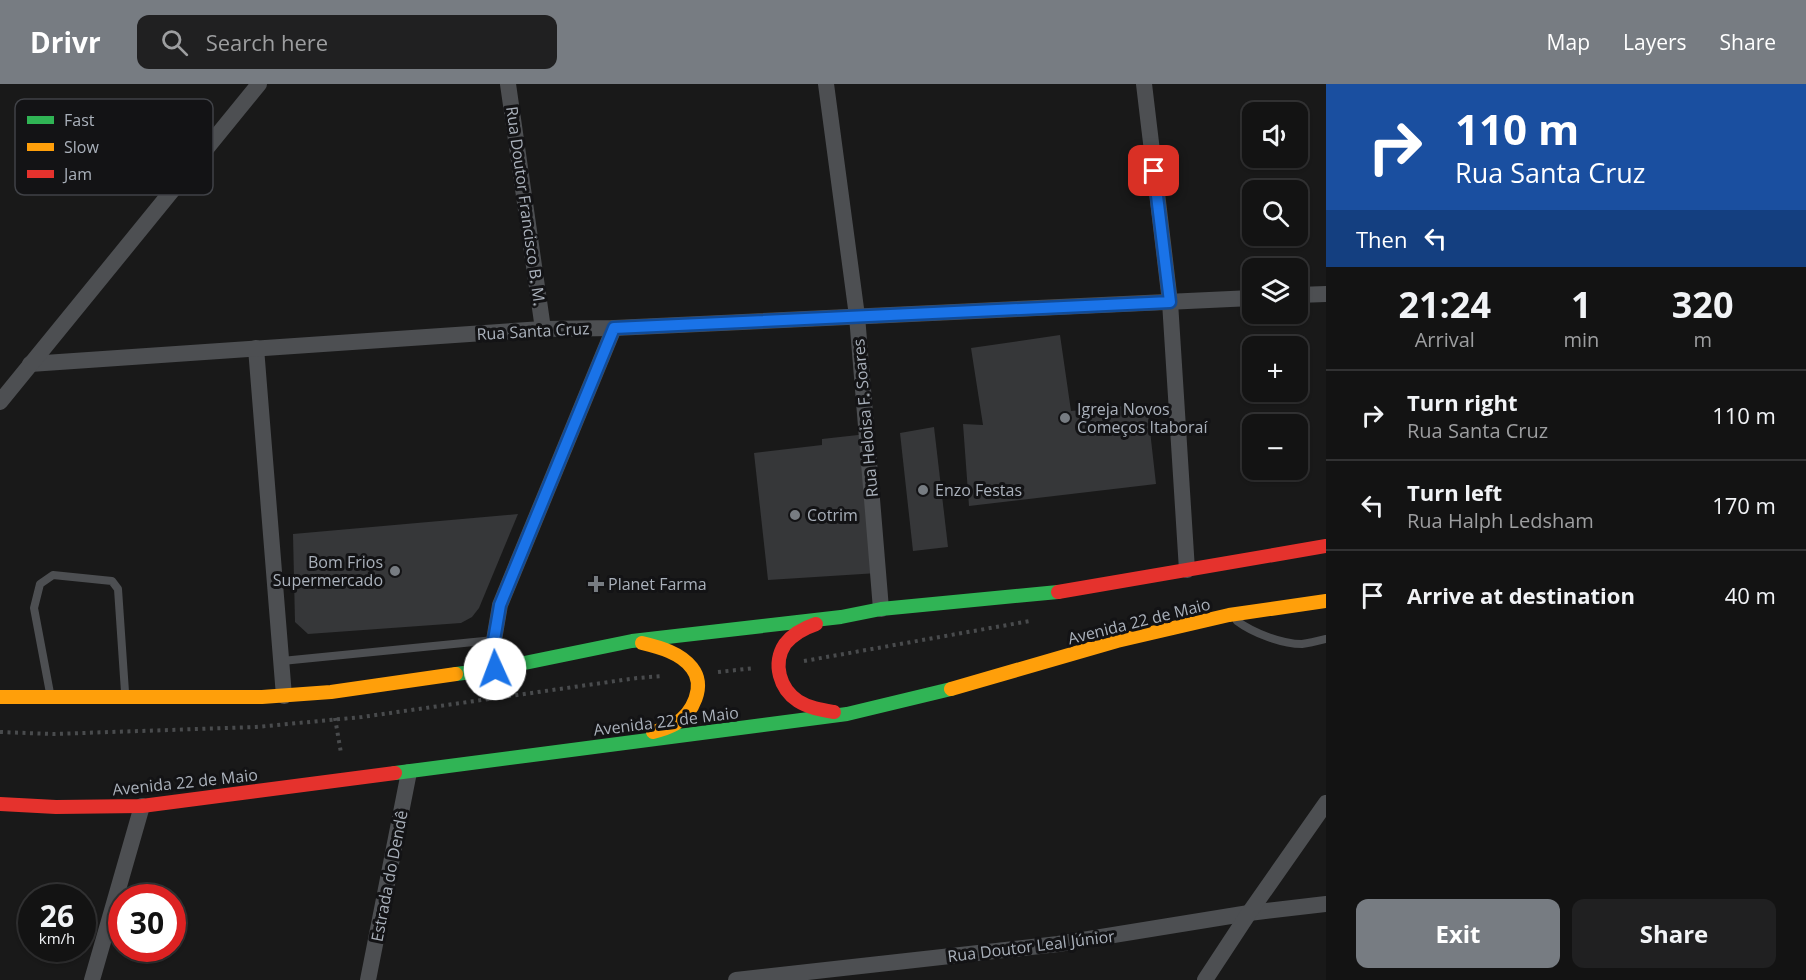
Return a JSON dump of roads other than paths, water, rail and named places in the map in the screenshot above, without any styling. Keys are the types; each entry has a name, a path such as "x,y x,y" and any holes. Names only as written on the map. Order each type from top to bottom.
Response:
{"main road":[{"path":"847,714 807,707 794,698 784,686 779,675 777,661 782,648 792,636 806,627 881,609 1069,591 1326,546"},
{"name":"Avenida 22 de Maio","path":"0,804 56,807 142,806 847,714 944,691 1117,641 1229,615 1326,601"},
{"path":"0,697 262,697 331,692 495,669 632,641 841,617"},
{"path":"620,743 676,724 692,707 699,690 698,679 693,668 685,660 659,647 632,641"}],"street":[{"path":"213,140 259,84"},
{"name":"Rua Doutor Francisco B. M.","path":"508,84 543,329"},
{"name":"Rua Heloisa F. Soares","path":"826,84 857,316 881,609"},
{"path":"1144,84 1170,302 1187,570"},
{"path":"0,402 168,195"},
{"path":"1308,295 1326,294"},
{"name":"Rua Santa Cruz","path":"30,364 543,329 614,328 1242,298"},
{"path":"495,669 494,640 500,605 614,328"},
{"path":"256,348 284,696"},
{"path":"0,682 21,698"},
{"name":"Estrada do Dendê","path":"369,980 410,772"},
{"path":"1205,980 1326,803"},
{"path":"92,980 142,806"},
{"path":"0,814 56,807"},
{"name":"Rua Doutor Leal Júnior","path":"736,980 1058,944 1249,913 1326,904"}],"lane":[{"path":"51,696 34,608 40,584 54,575 112,582 118,589 126,696"},
{"path":"1229,615 1245,627 1272,638 1300,644 1326,639"},
{"path":"282,661 494,640"}],"place":[{"name":"Igreja Novos Começos Itaboraí","path":"1065,418"},
{"name":"Enzo Festas","path":"923,490"},
{"name":"Cotrim","path":"795,515"},
{"name":"Bom Frios Supermercado","path":"395,571"},
{"name":"Planet Farma","path":"596,584"}]}
